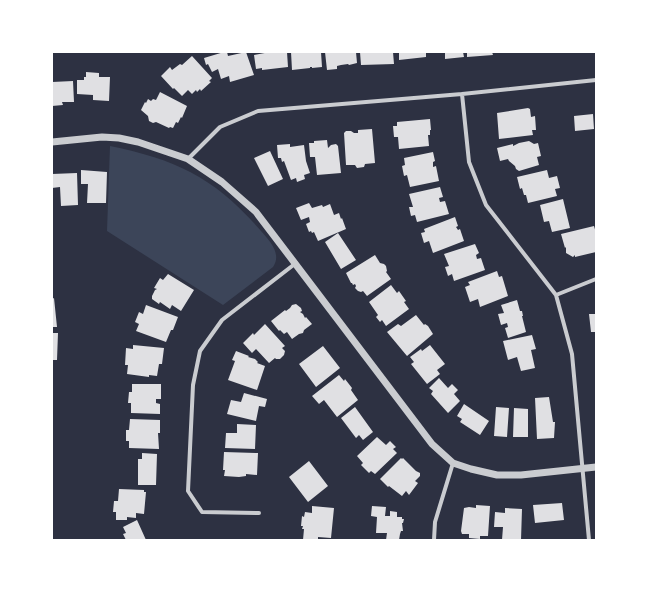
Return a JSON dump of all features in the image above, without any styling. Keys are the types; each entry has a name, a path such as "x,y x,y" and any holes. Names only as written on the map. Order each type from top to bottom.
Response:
{"street":[{"path":"188,159 220,127 258,111 462,94 596,80"},
{"path":"462,94 469,162 486,205 556,295 572,354 590,540"},
{"path":"52,142 102,137 119,138 138,142 188,159 222,182 256,212 432,444 453,463 497,475 521,475 596,467"},
{"path":"260,513 202,512 188,491 193,385 200,351 222,320 296,263"},
{"path":"556,295 596,279"},
{"path":"434,540 435,522 453,463"}],"shaded area":[{"path":"110,146 134,151 176,165 194,174 228,197 268,239 274,248 276,257 273,267 223,305 107,231"}],"building":[{"path":"227,52 228,56 246,52 254,75 230,82 229,76 221,79 218,69 212,72 208,64 206,65 204,58"},
{"path":"270,52 287,52 288,67 262,70 262,68 256,69 254,55"},
{"path":"291,52 321,52 322,67 292,70"},
{"path":"325,52 356,52 357,63 341,65 337,66 337,69 327,70"},
{"path":"360,52 393,52 394,64 361,65"},
{"path":"399,52 426,52 426,57 399,60"},
{"path":"445,52 463,52 464,57 445,59"},
{"path":"467,52 492,52 493,55 467,57"},
{"path":"192,56 212,78 209,81 211,82 201,91 200,89 197,92 196,90 192,94 188,90 182,96 161,76 170,67 172,70 180,64 182,65"},
{"path":"86,72 99,73 99,77 110,77 109,101 93,100 93,95 77,94 77,80 84,80 84,77 86,77"},
{"path":"73,81 74,102 62,102 63,105 52,106 52,82"},
{"path":"160,92 187,106 182,118 181,117 178,123 176,122 173,128 149,121 148,116 141,110 148,99 151,101 153,99 156,100"},
{"path":"528,108 530,109 531,117 535,116 536,130 532,130 533,135 499,139 497,113"},
{"path":"593,114 594,129 575,131 574,116"},
{"path":"430,119 431,130 430,135 428,135 429,146 399,149 398,137 394,137 393,126 397,126 397,122"},
{"path":"372,129 375,163 365,164 364,167 357,168 355,165 346,165 344,133 346,131 351,131 358,133 358,130"},
{"path":"327,140 328,148 331,145 336,144 338,146 341,173 317,175 315,157 310,157 309,143"},
{"path":"529,141 534,144 538,143 541,156 537,157 539,165 519,171 508,159 500,161 497,148 513,144 513,146"},
{"path":"290,144 290,147 304,145 306,161 310,173 304,175 305,179 297,182 296,178 291,180 284,161 282,162 281,158 278,158 277,145"},
{"path":"270,151 283,179 268,186 254,158"},
{"path":"433,152 435,161 433,162 433,167 436,166 439,181 410,187 407,175 404,176 402,166 405,165 404,158"},
{"path":"81,170 107,172 106,203 87,203 88,184 81,184"},
{"path":"547,170 549,178 557,176 560,188 555,189 557,196 528,203 522,188 520,189 517,177"},
{"path":"77,173 78,205 61,206 60,187 52,188 52,174"},
{"path":"440,187 443,197 439,198 440,202 445,201 449,214 417,222 415,215 411,216 409,207 413,207 409,194"},
{"path":"563,199 570,228 552,232 549,221 544,222 540,205"},
{"path":"309,203 312,208 322,205 323,207 330,204 334,215 339,213 346,229 318,241 314,232 309,232 306,224 310,222 309,217 301,220 296,208"},
{"path":"455,217 458,226 456,227 458,230 460,229 464,241 433,253 429,241 424,243 421,233 425,232 424,229"},
{"path":"594,226 596,233 596,252 575,257 575,255 573,257 566,253 566,247 565,248 561,234"},
{"path":"338,233 356,260 341,269 325,242"},
{"path":"475,244 479,253 476,255 477,259 481,258 485,270 454,281 452,274 448,276 445,267 449,266 444,254"},
{"path":"375,255 380,263 386,266 386,272 391,279 367,296 363,291 358,291 355,288 355,284 353,285 351,283 346,273"},
{"path":"497,271 499,277 502,276 508,296 480,307 478,299 470,302 465,287 470,285 468,282"},
{"path":"168,274 194,290 181,311 172,305 170,309 160,302 159,304 152,299 155,290 157,289 154,288 160,278 163,280"},
{"path":"391,285 397,293 399,291 406,301 404,302 409,309 386,326 382,320 380,322 376,317 378,315 369,302"},
{"path":"54,298 57,327 52,327 52,299"},
{"path":"517,300 520,311 522,311 526,332 508,338 505,328 508,327 507,323 501,325 498,314 504,313 501,305"},
{"path":"296,304 301,308 302,311 300,312 312,324 304,330 303,333 292,339 287,332 284,334 280,330 279,331 271,321 292,305"},
{"path":"146,305 178,317 166,342 136,331 139,324 135,322 139,312 143,314"},
{"path":"589,314 596,314 596,332 591,332"},
{"path":"416,315 424,325 425,324 428,326 433,334 407,356 387,332 398,324 401,326"},
{"path":"265,324 285,346 282,348 285,351 284,355 280,359 275,358 269,363 256,349 252,353 243,343"},
{"path":"52,333 58,333 57,360 52,360"},
{"path":"532,335 536,349 531,350 535,368 521,371 517,357 508,360 503,341"},
{"path":"133,345 164,348 162,364 159,364 157,376 149,375 149,377 127,374 128,365 125,365 126,348 133,349"},
{"path":"430,345 445,364 437,370 440,374 427,384 411,364 414,362 410,357 421,349 422,351"},
{"path":"323,346 340,368 316,387 299,364"},
{"path":"236,351 255,359 258,362 257,363 265,366 257,390 228,380 235,361 232,360"},
{"path":"339,375 344,381 345,379 352,388 351,390 358,400 337,417 324,400 319,404 312,396"},
{"path":"439,378 448,388 452,384 458,390 454,394 460,401 448,413 431,394 433,391 429,388"},
{"path":"132,384 161,384 161,399 156,399 156,403 160,404 160,414 131,413 131,403 128,403 129,392 132,392"},
{"path":"244,393 267,399 265,407 259,406 256,421 227,414 231,400 241,402"},
{"path":"549,397 553,422 555,422 554,438 537,439 535,398"},
{"path":"464,404 489,421 480,435 460,422 462,419 457,416"},
{"path":"355,407 373,432 363,440 359,435 356,438 341,418"},
{"path":"496,407 509,408 507,437 494,436"},
{"path":"514,408 528,409 528,437 513,437"},
{"path":"130,419 160,420 160,433 158,433 159,449 129,448 129,441 126,441 126,430 129,430"},
{"path":"237,424 256,425 255,449 225,448 226,433 237,433"},
{"path":"377,437 386,445 390,441 396,447 393,449 397,453 375,474 371,471 369,473 361,465 363,463 357,456"},
{"path":"224,452 258,453 257,475 246,474 246,476 239,477 224,476"},
{"path":"142,453 157,454 156,485 138,485 138,459 142,459"},
{"path":"401,458 403,458 420,473 420,476 415,481 418,483 409,495 406,491 402,496 389,486 388,487 380,479"},
{"path":"309,461 328,486 308,502 289,477"},
{"path":"119,489 144,490 144,492 146,492 144,514 136,513 136,518 127,517 127,520 116,520 116,512 113,512 114,501 118,501"},
{"path":"562,503 564,520 535,523 533,505"},
{"path":"476,505 490,506 488,536 480,536 480,539 469,538 469,534 462,534 461,531 464,508 476,508"},
{"path":"312,506 334,508 331,538 318,537 318,540 303,540 304,529 302,529 303,526 301,526 302,516 304,517 305,512 312,513"},
{"path":"372,506 386,507 385,516 390,516 390,511 397,512 397,517 402,517 402,519 404,519 402,523 403,531 401,531 399,540 386,540 387,533 376,533 377,517 371,516"},
{"path":"505,508 522,509 521,540 502,540 503,527 494,527 495,512 505,513"},
{"path":"137,520 146,540 126,540 123,534 126,533 123,527"}]}
